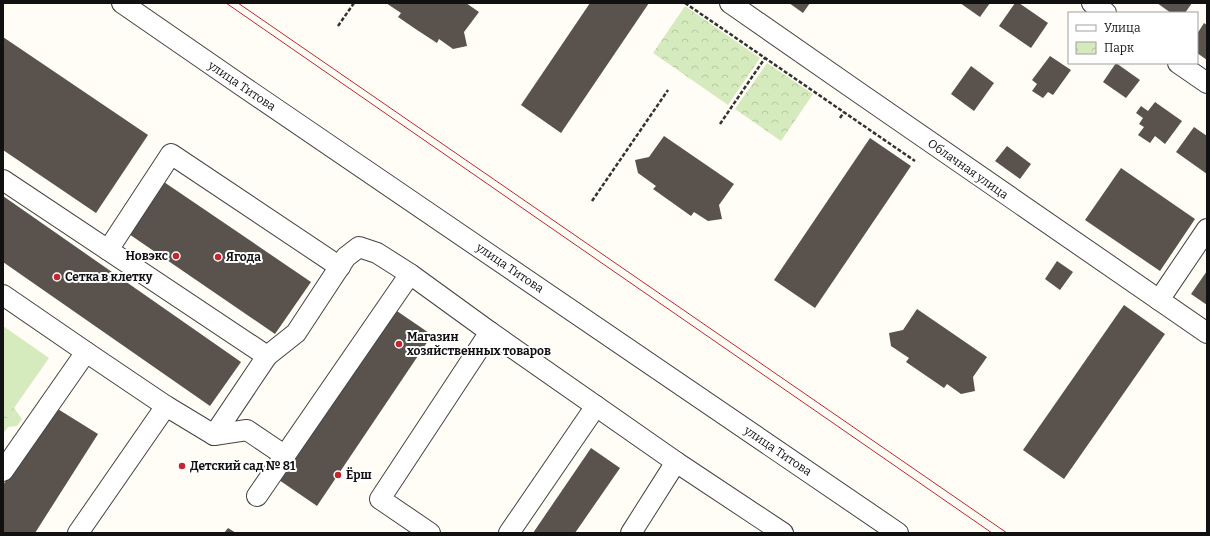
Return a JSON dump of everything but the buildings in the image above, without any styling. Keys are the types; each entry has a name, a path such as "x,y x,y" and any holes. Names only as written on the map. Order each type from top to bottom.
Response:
{"street":[{"name":"улица Титова","path":"122,3 898,533"},
{"name":"Облачная улица","path":"730,3 1207,333"},
{"path":"1092,3 1105,12"},
{"path":"1179,64 1207,83"},
{"path":"108,250 171,154 340,267"},
{"path":"3,180 267,356"},
{"path":"1159,300 1207,229"},
{"path":"214,435 267,356 296,333 346,257 359,247 377,253 410,274 676,462 783,533"},
{"path":"257,496 410,274"},
{"path":"3,295 166,406 214,435 246,430 284,455"},
{"path":"430,533 380,499 490,332"},
{"path":"3,471 86,352"},
{"path":"78,533 166,406"},
{"path":"509,533 596,406"},
{"path":"631,533 676,462"}],"path":[{"path":"338,26 354,3"},
{"path":"685,3 915,161"},
{"path":"720,124 765,58"},
{"path":"592,201 668,90"},
{"path":"840,118 844,112"}],"green space":[{"path":"685,6 760,58 728,105 653,53"},
{"path":"767,63 813,94 781,141 735,109"},
{"path":"3,326 49,358 14,408 22,419 17,426 8,427 3,434"},
{"path":"3,401 14,408 3,425"}],"tram line":[{"path":"226,3 992,533"},
{"path":"238,3 1007,533"}],"place":[{"name":"Новэкс","path":"176,256"},
{"name":"Ягода","path":"218,257"},
{"name":"Сетка в клетку","path":"57,277"},
{"name":"Магазин хозяйственных товаров","path":"399,344"},
{"name":"Детский сад № 81","path":"182,466"},
{"name":"Ёрш","path":"338,475"}]}
